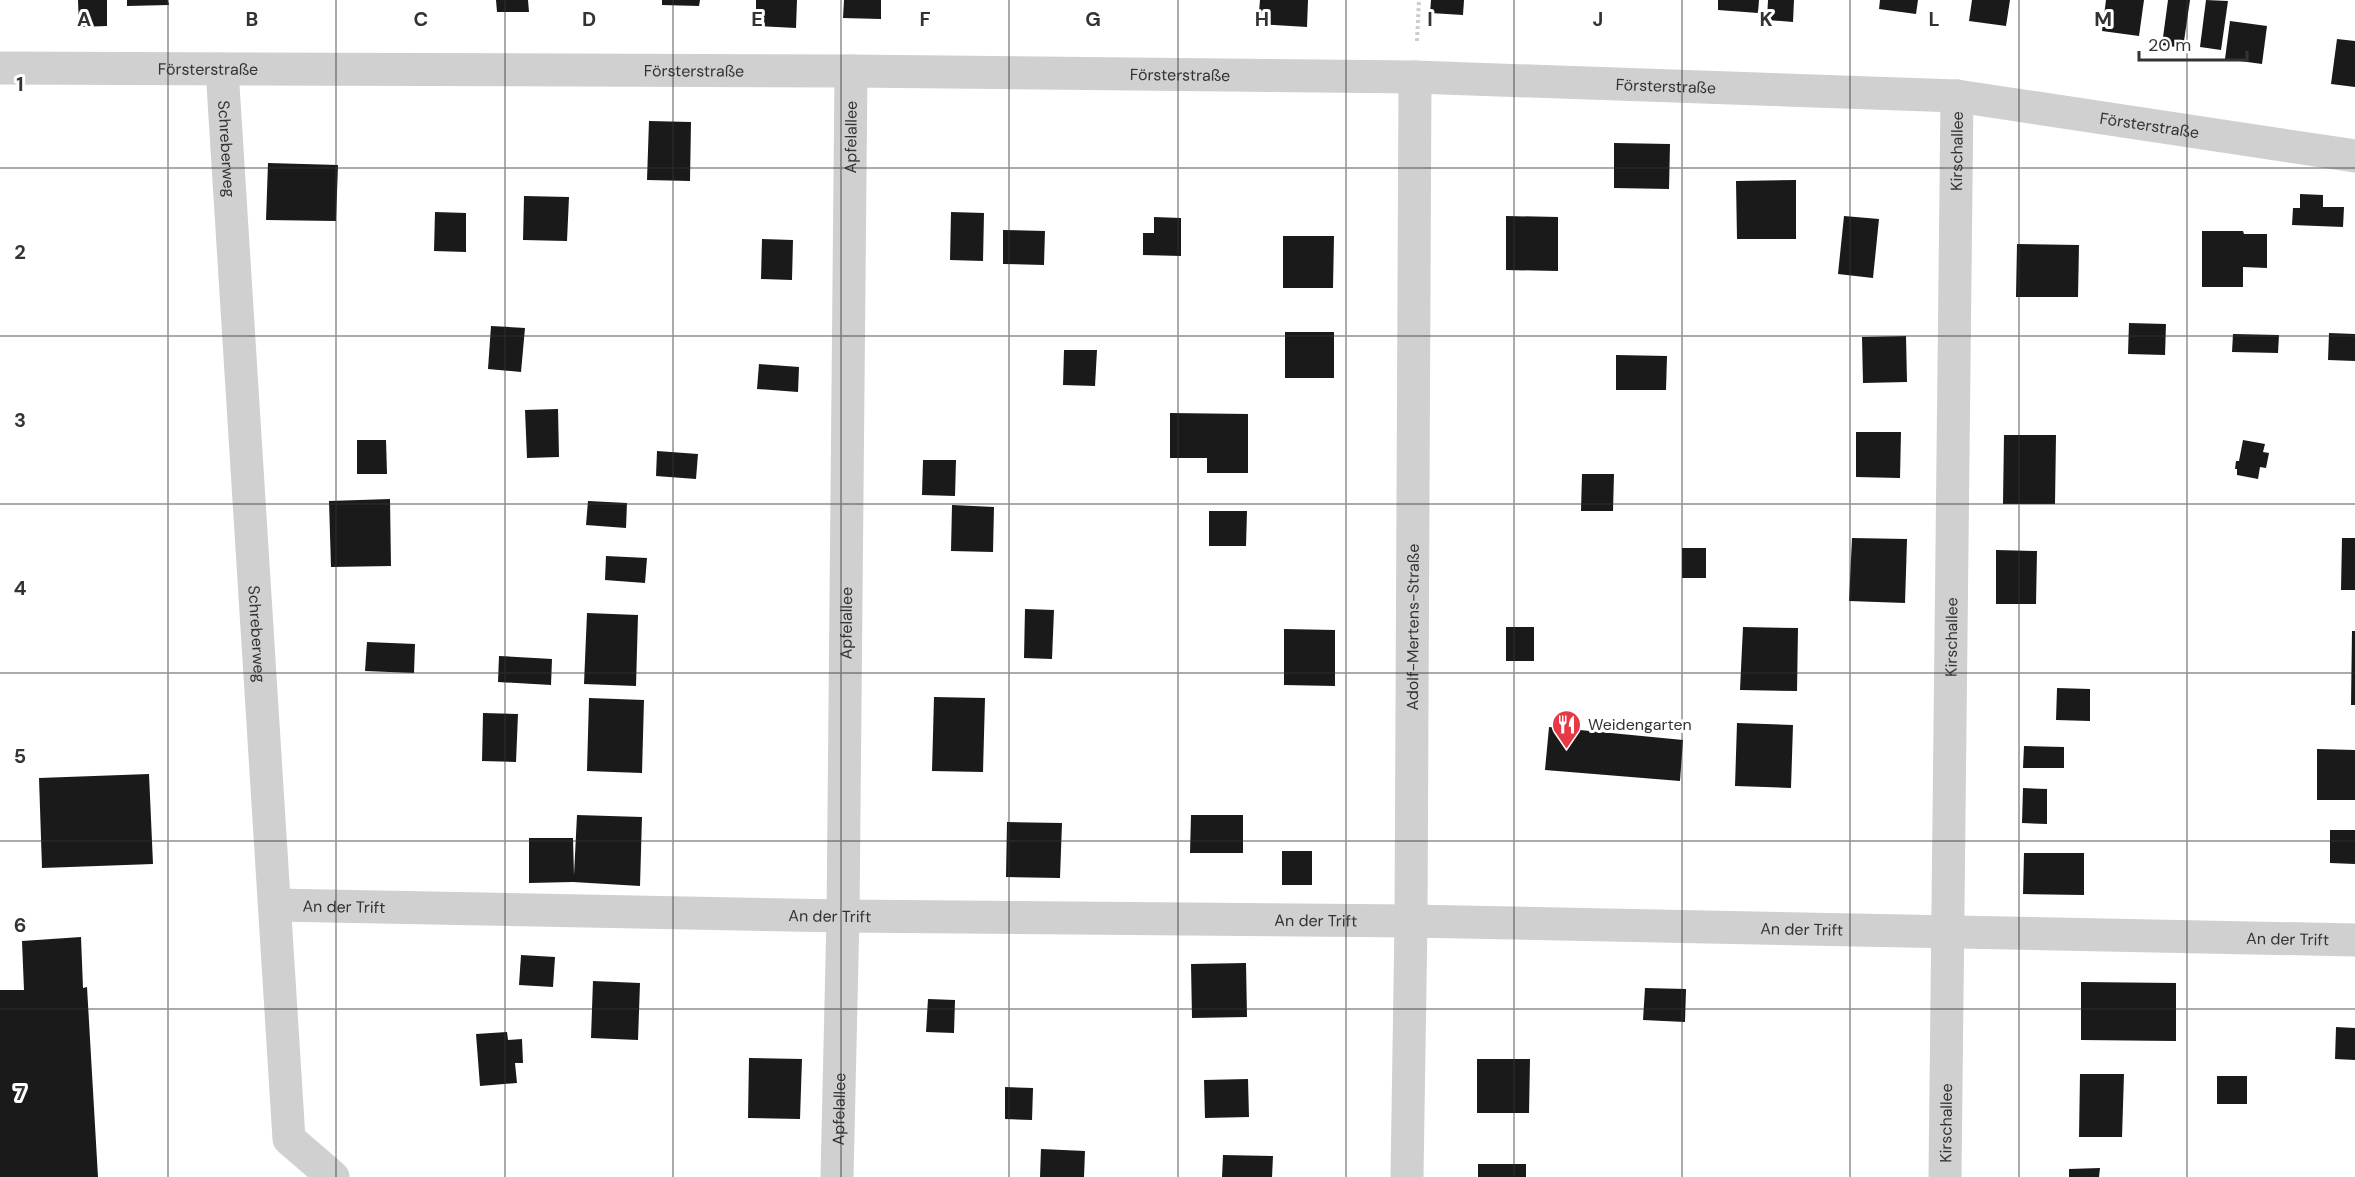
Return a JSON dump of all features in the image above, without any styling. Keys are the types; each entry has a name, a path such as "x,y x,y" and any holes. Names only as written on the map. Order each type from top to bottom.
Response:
{"street":[{"name":"Försterstraße","path":"0,68 851,71 1415,77 1957,96 2355,156"},
{"name":"Schreberweg","path":"222,69 289,1139 333,1177"},
{"name":"Apfelallee","path":"837,1177 843,916 851,71"},
{"name":"Adolf-Mertens-Straße","path":"1407,1177 1411,921 1415,77"},
{"name":"Kirschallee","path":"1945,1177 1957,96"},
{"name":"An der Trift","path":"276,905 843,916 1411,921 2355,939"}],"path":[{"path":"1415,77 1419,0"}],"building":[{"path":"78,0 107,0 107,26 79,27"},
{"path":"127,0 168,0 169,5 127,6"},
{"path":"496,0 528,0 529,12 497,12"},
{"path":"662,0 700,0 699,6 662,5"},
{"path":"756,0 797,0 796,28 756,26"},
{"path":"844,0 881,0 881,19 843,18"},
{"path":"1260,0 1308,0 1307,27 1258,24"},
{"path":"1431,0 1464,0 1463,15 1430,13"},
{"path":"1718,0 1759,0 1758,13 1718,10"},
{"path":"1768,0 1794,0 1793,22 1767,20"},
{"path":"1880,0 1918,0 1916,14 1879,9"},
{"path":"1972,0 2010,0 2006,26 1969,21"},
{"path":"2106,0 2144,0 2139,36 2102,31"},
{"path":"2168,0 2190,0 2183,48 2162,45"},
{"path":"2206,0 2228,1 2221,50 2200,47"},
{"path":"2230,21 2267,26 2262,64 2225,59"},
{"path":"2337,39 2355,41 2355,87 2331,84"},
{"path":"649,121 691,122 690,181 647,180"},
{"path":"1614,143 1670,144 1669,189 1614,188"},
{"path":"268,163 338,165 336,221 266,220"},
{"path":"1796,180 1796,239 1737,239 1736,181"},
{"path":"2300,194 2323,195 2323,207 2344,207 2343,227 2292,225 2293,208 2300,208"},
{"path":"524,196 569,197 567,241 523,240"},
{"path":"435,212 466,213 466,252 434,251"},
{"path":"951,212 984,213 983,261 950,260"},
{"path":"1506,216 1558,217 1558,271 1506,270"},
{"path":"1844,216 1879,219 1873,278 1838,274"},
{"path":"1154,217 1181,218 1181,256 1143,255 1143,233 1154,233"},
{"path":"1003,230 1045,231 1044,265 1003,264"},
{"path":"2202,231 2243,231 2244,234 2267,234 2267,268 2243,267 2243,287 2202,287"},
{"path":"1283,236 1334,236 1333,288 1283,288"},
{"path":"762,239 793,240 792,280 761,279"},
{"path":"2017,244 2079,245 2078,297 2016,297"},
{"path":"2129,323 2166,324 2165,355 2128,354"},
{"path":"491,326 525,328 521,372 488,369"},
{"path":"1285,332 1334,332 1334,378 1285,378"},
{"path":"2329,333 2355,334 2355,361 2328,360"},
{"path":"2233,334 2279,335 2278,353 2232,352"},
{"path":"1906,336 1907,382 1863,383 1862,337"},
{"path":"1064,350 1097,350 1095,386 1063,385"},
{"path":"1616,355 1667,356 1666,390 1616,390"},
{"path":"759,364 799,367 798,392 757,389"},
{"path":"558,409 559,457 527,458 525,410"},
{"path":"1170,413 1248,414 1248,473 1207,473 1207,458 1170,458"},
{"path":"1856,432 1901,432 1900,478 1856,477"},
{"path":"2004,435 2056,435 2055,504 2003,504"},
{"path":"357,440 386,440 387,474 357,474"},
{"path":"2243,440 2265,444 2263,452 2269,453 2266,468 2260,467 2258,479 2237,475 2236,461 2239,461"},
{"path":"657,451 698,454 696,479 656,476"},
{"path":"923,460 956,460 955,496 922,495"},
{"path":"1582,474 1614,474 1613,511 1581,511"},
{"path":"390,499 391,566 331,567 329,501"},
{"path":"588,501 627,503 626,528 586,525"},
{"path":"952,505 994,507 993,552 951,551"},
{"path":"1209,511 1247,511 1246,546 1209,546"},
{"path":"1852,538 1907,539 1905,603 1849,601"},
{"path":"2342,538 2355,538 2355,590 2341,590"},
{"path":"1682,548 1706,548 1706,578 1682,578"},
{"path":"1996,550 2037,551 2036,604 1996,604"},
{"path":"606,556 647,558 645,583 605,580"},
{"path":"1025,609 1054,610 1052,659 1024,658"},
{"path":"587,613 638,615 636,686 584,684"},
{"path":"1506,627 1534,627 1534,661 1506,661"},
{"path":"1743,627 1798,628 1797,691 1740,690"},
{"path":"1284,629 1335,630 1335,686 1284,685"},
{"path":"2352,631 2355,631 2355,705 2351,705"},
{"path":"367,642 415,644 414,673 365,671"},
{"path":"499,656 552,659 551,685 498,682"},
{"path":"2057,688 2090,689 2090,721 2056,720"},
{"path":"934,697 985,698 983,772 932,771"},
{"path":"589,698 644,700 642,773 587,771"},
{"path":"483,713 518,714 516,762 482,761"},
{"path":"1737,723 1793,725 1791,788 1735,786"},
{"path":"1549,727 1683,740 1680,781 1545,770"},
{"path":"2024,746 2064,747 2064,768 2023,768"},
{"path":"2317,749 2355,750 2355,800 2317,800"},
{"path":"149,774 153,864 42,868 39,778"},
{"path":"2023,788 2047,789 2047,824 2022,823"},
{"path":"577,815 642,817 640,886 573,882 529,883 529,838 573,838 574,875"},
{"path":"1191,815 1243,815 1243,853 1190,853"},
{"path":"1007,822 1062,823 1060,878 1006,877"},
{"path":"2330,830 2355,830 2355,864 2330,863"},
{"path":"1282,851 1312,851 1312,885 1282,885"},
{"path":"2024,853 2084,853 2084,895 2023,894"},
{"path":"81,937 83,988 87,987 98,1177 0,1177 0,990 24,990 22,941"},
{"path":"521,955 555,957 553,987 519,985"},
{"path":"1246,963 1247,1017 1192,1018 1191,964"},
{"path":"593,981 640,983 638,1040 591,1038"},
{"path":"2081,982 2176,983 2176,1041 2081,1040"},
{"path":"1645,988 1686,989 1685,1022 1643,1020"},
{"path":"928,999 955,1000 954,1033 926,1032"},
{"path":"2336,1027 2355,1028 2355,1060 2335,1059"},
{"path":"507,1032 508,1040 522,1039 523,1063 515,1063 517,1083 480,1086 476,1034"},
{"path":"749,1058 802,1059 800,1119 748,1118"},
{"path":"1477,1059 1530,1059 1529,1113 1477,1113"},
{"path":"2080,1074 2124,1074 2122,1137 2079,1137"},
{"path":"2217,1076 2247,1076 2247,1104 2217,1104"},
{"path":"1248,1079 1249,1117 1205,1118 1204,1080"},
{"path":"1005,1087 1033,1088 1032,1120 1005,1119"},
{"path":"1041,1149 1085,1151 1084,1177 1040,1177"},
{"path":"1223,1155 1273,1156 1272,1177 1222,1177"},
{"path":"1478,1164 1526,1164 1526,1177 1478,1177"},
{"path":"2100,1168 2099,1177 2069,1177 2069,1169"}],"place":[{"name":"Weidengarten","path":"1567,750"}]}
